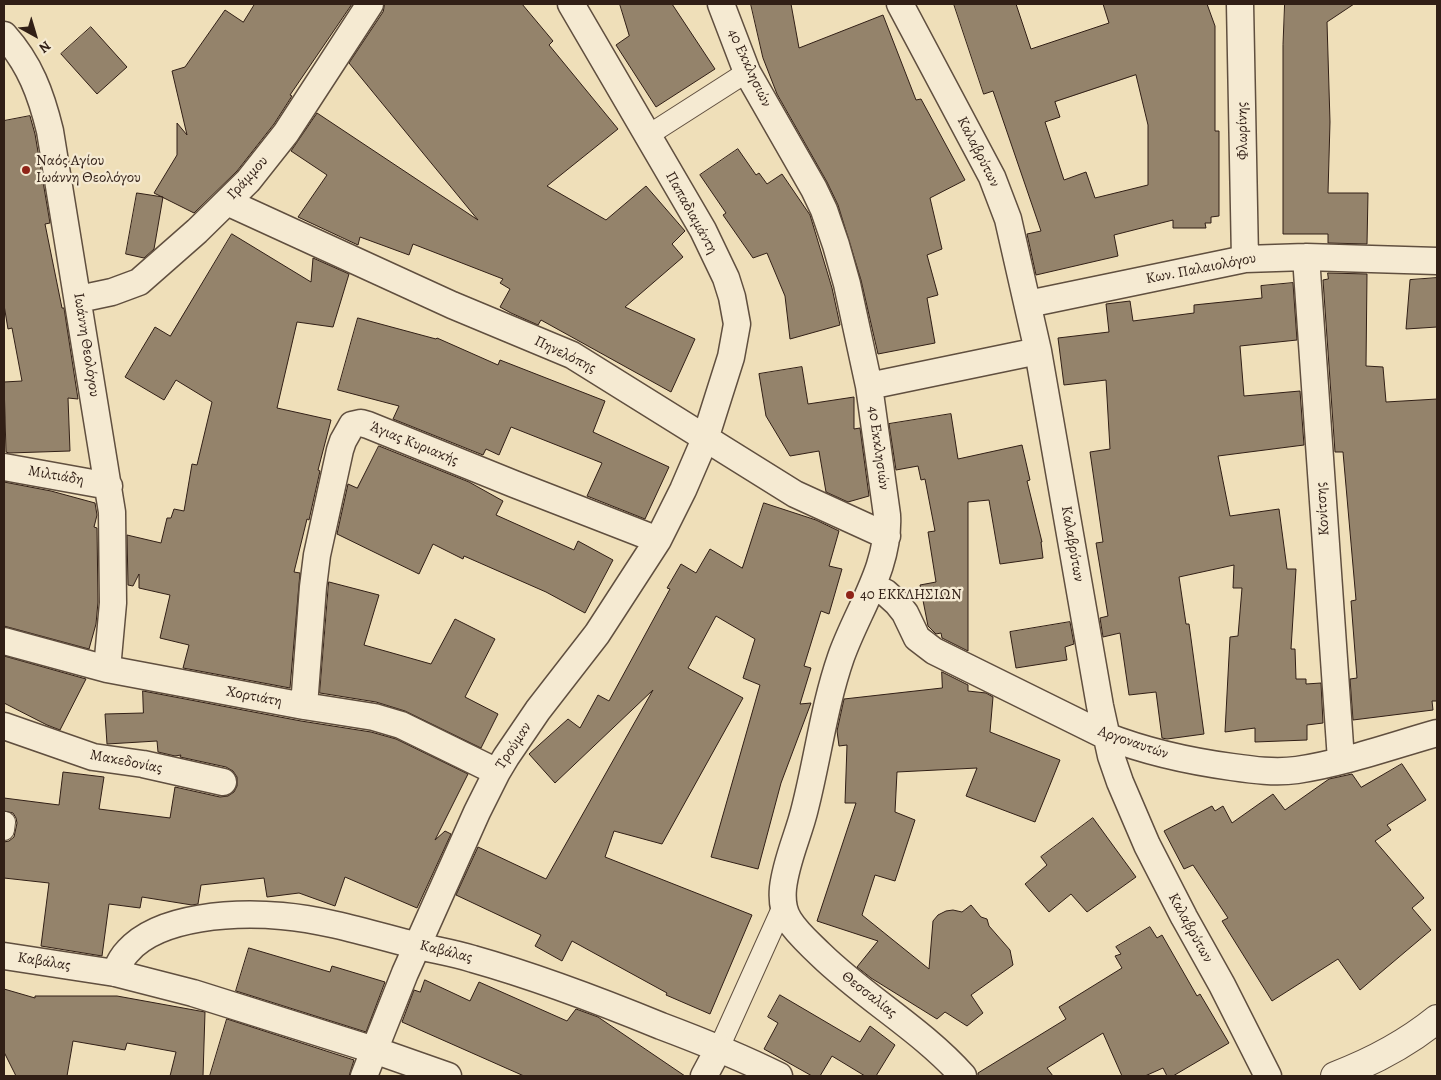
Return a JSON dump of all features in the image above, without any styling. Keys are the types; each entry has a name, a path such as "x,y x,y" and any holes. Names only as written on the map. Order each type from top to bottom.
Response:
{"street":[{"name":"Γράμμου","path":"79,299 112,292 138,282 228,202 248,181 286,133 370,4"},
{"name":"Παπαδιαμάντη","path":"571,4 703,230 726,278 737,324 731,357 705,439"},
{"name":"40 Εκκλησιών","path":"721,4 747,72 814,189 824,210 836,245 847,284 870,386 887,515 887,536 882,562 842,656 828,699 805,808 787,867 783,888 783,906"},
{"name":"Καλαβρύτων","path":"900,4 947,90 999,192 1008,219 1038,351 1106,736 1120,782 1147,845 1268,1076"},
{"name":"Φλωρίνης","path":"1240,4 1246,259"},
{"name":"Ιωάννη Θεολόγου","path":"4,35 28,68 36,83 45,112 50,131 79,299 112,512 113,603 107,669"},
{"path":"647,136 747,72"},
{"name":"Πηνελόπης","path":"228,202 452,306 572,355 807,501 887,536"},
{"name":"Κων. Παλαιολόγου","path":"1028,304 1246,259 1306,257 1437,261"},
{"name":"Κονίτσης","path":"1306,257 1341,760"},
{"path":"870,386 1038,351"},
{"name":"Άγιας Κυριακής","path":"304,706 317,555 340,450 346,433 352,425 361,423 368,425 658,540"},
{"name":"Τρούμαν","path":"364,1076 417,946 497,772 524,730 597,634 658,540 683,490 705,439"},
{"name":"Μιλτιάδη","path":"4,467 109,486"},
{"name":"Αργοναυτών","path":"872,586 886,593 897,603 905,613 917,638 934,651 1106,736 1131,746 1167,756 1255,770 1295,770 1341,760 1437,733"},
{"name":"Χορτιάτη","path":"4,641 107,669 386,720 435,741 497,772"},
{"name":"Μακεδονίας","path":"4,726 93,757 144,764 223,782"},
{"path":"704,1076 719,1048 783,906"},
{"name":"Θεσσαλίας","path":"783,906 789,920 807,942 826,960 870,997 920,1034 963,1076"},
{"name":"Καβάλας","path":"114,973 121,959 129,950 161,929 178,924 225,916 281,916 307,920 473,958 569,990 719,1048 779,1076"},
{"name":"Καβάλας","path":"4,956 114,973 193,993 374,1050 448,1076"},
{"path":"1335,1076 1390,1051 1437,1019"}],"building":[{"path":"255,4 352,4 290,95 292,96 274,124 237,171 194,213 154,193 177,155 177,123 187,135 172,71 185,67 225,10 243,22"},
{"path":"385,4 522,4 553,41 549,45 618,129 547,186 606,220 646,186 685,231 672,244 683,257 625,307 695,339 671,392 541,320 538,325 500,307 510,289 500,283 503,279 413,244 409,255 360,237 358,245 298,217 327,175 291,151 317,113 478,220 349,63 383,12"},
{"path":"620,4 672,4 715,69 656,107 616,45 629,36"},
{"path":"751,4 791,4 799,48 883,15 916,100 921,99 965,180 930,198 942,249 927,255 938,295 927,298 935,343 878,354 861,280 838,205 777,94 763,58"},
{"path":"954,4 1016,4 1031,49 1109,23 1103,4 1207,4 1215,26 1215,131 1219,131 1219,216 1211,217 1211,223 1205,223 1206,228 1173,228 1173,220 1114,235 1118,256 1036,275 1027,234 1041,231 993,91 984,94","holes":["1136,75 1148,125 1148,185 1095,198 1086,172 1064,180 1045,122 1060,117 1055,102"]},
{"path":"1285,4 1354,4 1327,22 1330,122 1328,193 1368,193 1367,244 1328,243 1328,234 1283,234 1283,45"},
{"path":"91,27 127,67 97,94 61,54"},
{"path":"30,116 35,134 50,223 45,224 62,308 64,308 78,399 68,398 70,451 9,453 6,452 4,382 22,381 12,328 8,329 4,305 4,121"},
{"path":"738,149 756,175 759,173 767,184 782,174 810,215 832,288 840,325 790,339 785,296 767,253 753,258 723,215 726,213 700,175"},
{"path":"137,193 163,197 154,249 144,258 126,254"},
{"path":"232,234 311,282 313,258 349,274 333,327 297,322 277,408 331,420 318,470 320,471 309,520 307,519 294,572 300,573 290,688 183,668 189,645 160,638 170,595 139,588 139,574 133,586 128,585 127,535 161,543 167,518 171,518 174,509 184,511 192,464 197,465 212,402 176,380 164,400 125,377 155,327 170,336"},
{"path":"1328,273 1367,274 1366,366 1383,367 1386,402 1437,399 1437,701 1432,701 1433,710 1353,720 1350,679 1357,678 1351,601 1356,600 1343,452 1335,452 1323,280 1328,279"},
{"path":"1437,278 1437,327 1406,329 1410,280"},
{"path":"1293,283 1297,340 1240,346 1244,396 1300,391 1304,445 1218,456 1230,516 1279,509 1287,569 1296,569 1291,649 1295,649 1296,679 1306,679 1306,684 1321,683 1323,723 1307,725 1307,740 1255,742 1255,728 1225,732 1230,637 1238,636 1242,588 1233,588 1234,565 1179,577 1186,624 1189,624 1204,734 1162,738 1156,692 1129,695 1120,633 1103,637 1100,618 1108,616 1096,543 1103,542 1090,452 1110,449 1106,380 1064,385 1058,338 1109,332 1106,304 1130,301 1133,321 1194,313 1194,305 1262,298 1261,286"},
{"path":"358,318 437,338 498,365 500,360 605,401 593,432 669,467 645,519 587,496 602,463 511,427 499,455 486,449 483,455 393,419 399,406 338,390"},
{"path":"802,367 808,404 854,397 854,429 860,428 869,496 848,502 826,492 819,451 790,456 766,416 759,374"},
{"path":"951,414 958,459 1022,445 1030,480 1027,481 1042,542 1043,558 1000,564 989,500 968,502 968,651 942,638 941,633 936,634 928,626 920,585 936,582 928,532 935,531 925,479 921,480 918,466 896,470 889,424"},
{"path":"379,446 469,482 503,501 496,515 574,550 578,541 613,560 585,613 546,592 464,556 463,559 433,544 419,574 337,534 348,484 357,488"},
{"path":"4,482 51,491 95,503 97,515 94,527 97,528 98,602 96,624 89,649 4,626"},
{"path":"764,503 816,520 839,531 829,566 842,569 829,614 821,611 804,666 811,668 800,704 811,703 781,783 758,869 711,857 760,685 743,678 755,639 716,616 688,668 743,698 662,844 614,831 605,857 752,915 710,1014 666,995 667,993 572,941 562,961 535,946 541,935 456,895 478,847 546,879 653,690 555,783 529,754 568,719 580,728 598,695 609,701 670,589 667,588 681,564 696,573 710,549 742,568"},
{"path":"329,582 379,595 364,645 431,664 455,619 495,639 465,697 498,714 481,748 405,711 376,702 320,693"},
{"path":"1070,622 1074,644 1065,647 1067,660 1016,668 1010,632"},
{"path":"4,656 86,679 60,730 4,703"},
{"path":"942,672 968,685 968,691 986,693 993,697 990,732 1060,760 1035,822 966,796 977,768 897,772 895,812 915,820 895,881 875,875 862,915 929,969 933,921 938,915 953,910 962,912 971,905 981,917 987,919 989,926 1010,950 1013,965 971,995 983,1013 967,1026 945,1012 937,1019 871,978 857,967 878,941 817,921 856,803 845,803 847,745 839,746 837,731 844,699 942,688"},
{"path":"143,691 301,721 371,732 396,739 468,774 435,840 445,831 451,834 417,908 345,877 335,906 299,893 267,897 264,878 201,885 198,904 192,905 142,897 140,908 109,904 102,956 41,946 49,883 4,878 4,842 14,837 17,823 13,813 4,811 4,798 59,805 63,772 104,777 99,809 170,818 175,787 220,797 228,796 234,792 237,786 237,777 233,771 226,767 180,757 181,755 175,756 158,752 157,741 107,744 105,714 143,713"},
{"path":"1402,764 1426,800 1387,825 1391,830 1375,841 1424,898 1412,908 1431,930 1360,990 1338,959 1272,1001 1222,921 1228,918 1193,865 1184,869 1164,831 1212,806 1215,811 1223,806 1232,823 1273,794 1285,810 1329,779 1352,774 1361,787"},
{"path":"1093,818 1136,877 1087,912 1071,894 1049,912 1025,884 1047,865 1041,857"},
{"path":"1150,927 1157,938 1162,935 1197,996 1200,994 1229,1043 1173,1076 1167,1076 1163,1068 1145,1076 1122,1076 1103,1033 1047,1068 1053,1076 978,1076 978,1073 1066,1019 1059,1007 1122,968 1115,956 1121,954 1116,947"},
{"path":"249,948 330,972 332,966 385,982 366,1032 236,991"},
{"path":"425,980 470,1001 479,982 567,1021 576,1009 598,1017 685,1076 524,1076 402,1022 414,990 420,992"},
{"path":"4,989 35,998 35,996 117,996 205,1012 203,1076 170,1076 176,1052 127,1043 125,1050 73,1041 67,1076 16,1076 4,1052"},
{"path":"780,995 860,1042 870,1026 895,1045 876,1076 865,1076 832,1056 820,1076 812,1076 764,1049 778,1023 768,1017"},
{"path":"227,1019 354,1060 349,1076 210,1076"}],"place":[{"name":"Ναός Αγίου Ιωάννη Θεολόγου","path":"26,170"},
{"name":"40 ΕΚΚΛΗΣΙΩΝ","path":"850,595"}]}
